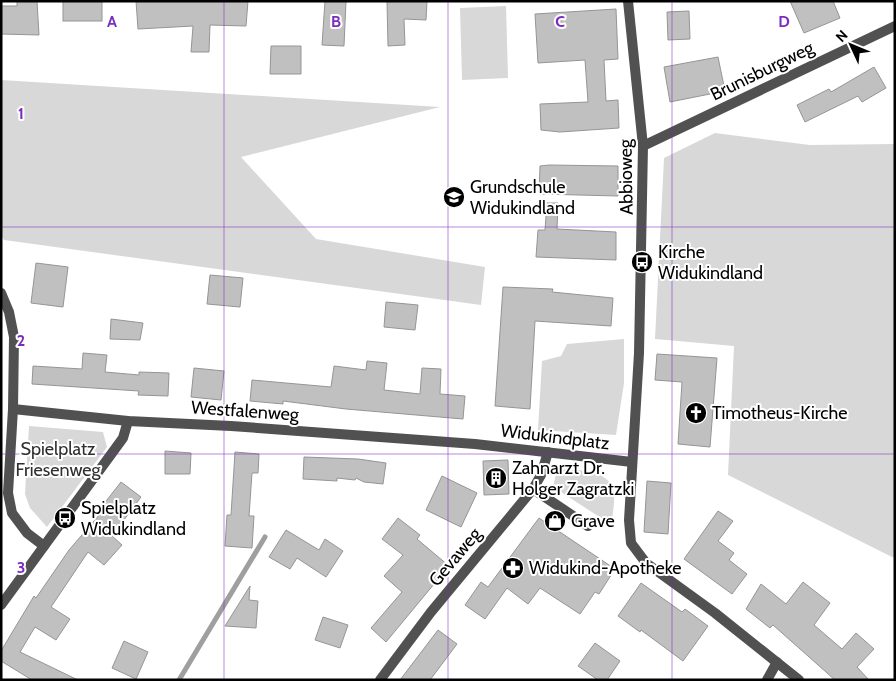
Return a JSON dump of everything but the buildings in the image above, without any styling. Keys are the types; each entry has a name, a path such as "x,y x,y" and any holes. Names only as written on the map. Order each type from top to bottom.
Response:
{"street":[{"name":"Abbioweg","path":"628,1 643,146 638,353"},
{"name":"Brunisburgweg","path":"643,146 895,26"},
{"path":"1,293 9,312 14,337 13,409 8,493 12,513 27,533 44,546"},
{"name":"Widukindplatz","path":"638,353 629,520 631,543 646,563 715,613 799,680"},
{"name":"Westfalenweg","path":"13,409 128,421 230,426 475,444"},
{"path":"1,605 123,438 128,421"},
{"name":"Widukindplatz","path":"475,444 632,462"},
{"name":"Gevaweg","path":"380,680 431,612 533,489 541,474 548,452"},
{"path":"533,489 588,526"},
{"path":"767,680 777,662"}],"green space":[{"path":"506,6 508,78 462,80 460,8"},
{"path":"1,80 440,107 241,157 316,239 485,267 481,305 4,240 1,234"},
{"path":"715,133 810,145 895,144 895,557 728,475 734,346 655,339 664,158"},
{"path":"624,339 624,383 616,435 538,430 542,361 561,356 567,344"},
{"name":"Spielplatz Friesenweg","path":"29,426 103,432 107,447 47,527 30,508 25,494"},
{"path":"565,469 595,473 607,480 614,493 612,525 553,487 556,474"}],"waterway":[{"path":"179,680 265,537"}],"place":[{"name":"Grundschule Widukindland","path":"454,197"},
{"name":"Kirche Widukindland","path":"642,262"},
{"name":"Timotheus-Kirche","path":"696,413"},
{"name":"Zahnarzt Dr. Holger Zagratzki","path":"496,478"},
{"name":"Spielplatz Widukindland","path":"65,518"},
{"name":"Grave","path":"555,521"},
{"name":"Widukind-Apotheke","path":"513,568"}]}
